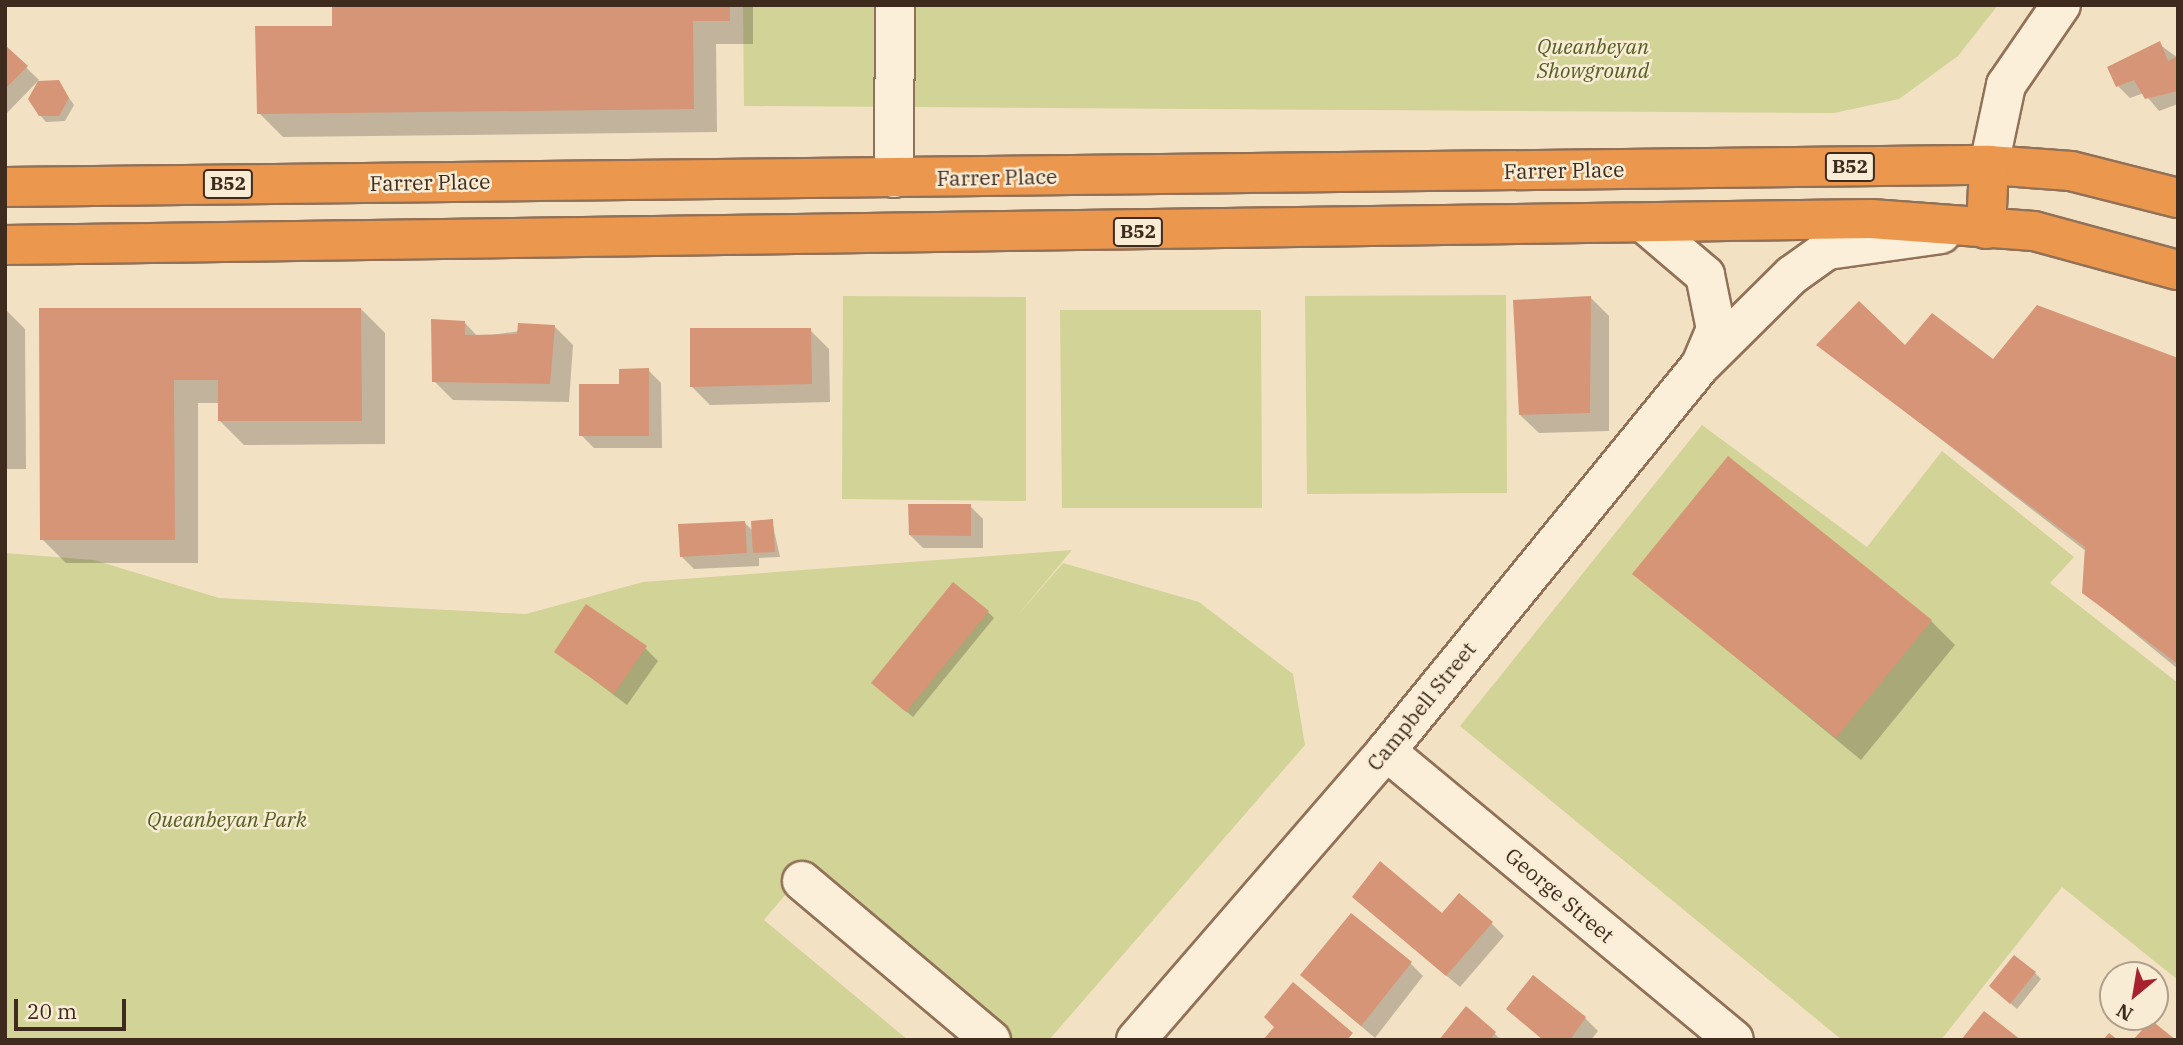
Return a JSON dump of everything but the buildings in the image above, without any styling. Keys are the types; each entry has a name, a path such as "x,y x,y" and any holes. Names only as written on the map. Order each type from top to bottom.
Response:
{"highway":[{"name":"Farrer Place","path":"5,187 1989,165"},
{"name":"B52","path":"1989,165 2071,171 2178,198"},
{"path":"1986,229 1989,165"},
{"path":"404,182 406,240"},
{"name":"B52","path":"5,245 1871,219 2035,231 2178,270"}],"street":[{"path":"894,178 895,5"},
{"path":"1989,165 2006,85 2061,5"},
{"name":"Campbell Street","path":"1645,224 1690,257 1713,295 1716,329 1699,367"},
{"name":"Campbell Street","path":"1136,1040 1386,751 1699,367 1792,275 1828,250 1986,229"},
{"name":"George Street","path":"1386,751 1734,1040"},
{"path":"802,881 991,1040"}],"green space":[{"name":"Queanbeyan Showground","path":"743,5 1998,5 1958,56 1899,99 1834,113 744,106"},
{"path":"1506,295 1507,493 1307,494 1305,296"},
{"path":"843,296 1026,297 1026,501 842,499"},
{"path":"1060,310 1261,310 1262,508 1062,508"},
{"path":"1702,425 1867,547 1942,451 2074,557 2050,583 2178,683 2178,980 2169,973 2169,961 2154,961 2062,887 1941,1040 1842,1040 1460,726"},
{"name":"Queanbeyan Park","path":"1072,550 1013,621 1063,563 1199,602 1293,674 1305,745 1049,1040 1005,1040 806,870 764,920 908,1040 5,1040 5,553 94,560 219,598 526,614 643,582"}]}
